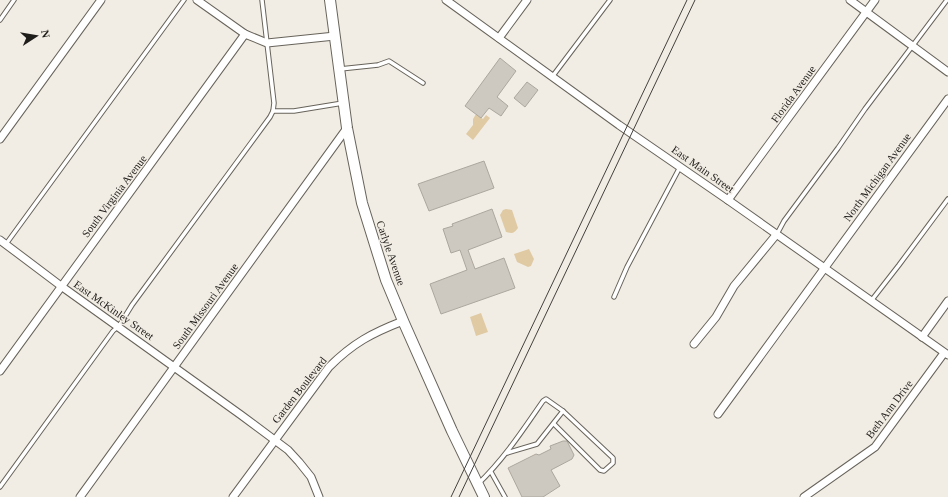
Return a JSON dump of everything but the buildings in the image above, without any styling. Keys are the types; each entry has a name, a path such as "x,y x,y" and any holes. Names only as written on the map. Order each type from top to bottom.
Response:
{"main road":[{"name":"Carlyle Avenue","path":"330,0 347,128 362,203 386,280 403,321 452,431 484,497"}],"street":[{"path":"0,139 101,0"},
{"path":"197,0 244,34 267,43 335,36"},
{"name":"East Main Street","path":"446,0 552,77 946,354"},
{"path":"499,38 527,0"},
{"path":"850,0 948,72"},
{"name":"Florida Avenue","path":"728,200 874,0"},
{"name":"South Virginia Avenue","path":"0,371 155,160 244,34"},
{"name":"North Michigan Avenue","path":"718,414 948,99"},
{"name":"South Missouri Avenue","path":"80,497 347,128"},
{"path":"694,344 716,317 734,286 776,235"},
{"name":"East McKinley Street","path":"3,242 61,286 119,326 288,450 311,478 319,497"},
{"path":"922,337 948,301"},
{"name":"Garden Boulevard","path":"233,497 329,367 341,355 368,336 403,321"},
{"name":"Beth Ann Drive","path":"804,497 875,447 946,354"}],"lane":[{"path":"0,20 14,0"},
{"path":"3,242 184,0"},
{"path":"0,486 85,369 119,326 132,305 270,117 273,111 274,103 262,0"},
{"path":"552,77 610,0"},
{"path":"776,235 784,221 865,109 947,0"},
{"path":"339,70 378,65 388,61 423,83"},
{"path":"273,111 294,111 344,103"},
{"path":"614,297 627,267 680,167"},
{"path":"871,301 900,265 948,200"},
{"path":"478,485 507,453 544,399 548,399 563,411 613,458 613,463 604,471 600,470 554,424"},
{"path":"507,453 537,444 563,411"},
{"path":"491,472 505,497"}],"shaded area":[{"path":"476,114 483,119 486,115 490,118 473,140 466,134 473,125 473,119"},
{"path":"503,210 512,210 518,228 513,233 506,232 500,215"},
{"path":"529,249 534,259 531,266 528,267 517,262 514,254"},
{"path":"481,313 488,332 476,336 470,317"}],"tram line":[{"path":"451,497 687,0"},
{"path":"459,497 695,0"}]}
